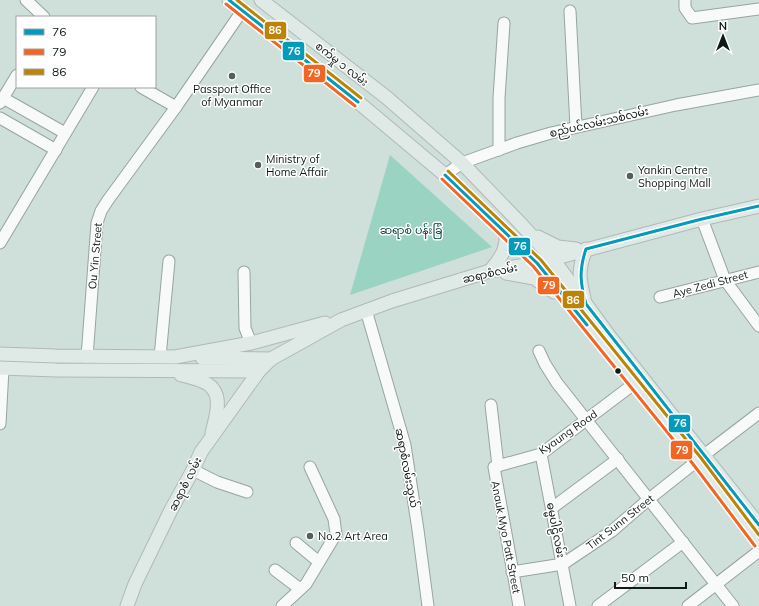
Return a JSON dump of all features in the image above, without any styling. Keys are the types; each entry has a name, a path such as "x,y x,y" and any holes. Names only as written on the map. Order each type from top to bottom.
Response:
{"main road":[{"name":"စက်မှု ၁ လမ်း","path":"229,0 358,102 445,175"},
{"name":"စက်မှု ၁ လမ်း","path":"261,0 386,98 457,160"},
{"path":"457,160 519,222 553,259 581,309 635,383 759,525"},
{"path":"445,175 537,263 581,309 701,458 759,543"},
{"name":"ဆရာစံလမ်း","path":"259,371 271,359 341,320 366,310 490,271 537,263 702,219 759,206"},
{"path":"519,222 542,240 558,247 586,249 580,263 579,273 581,309"},
{"path":"490,271 502,256 506,241 506,234"},
{"path":"490,271 517,274 534,278 581,309"},
{"path":"175,357 250,343 341,320"},
{"path":"259,371 106,371 2,368 2,354 87,357 271,359"},
{"path":"106,357 106,371"},
{"path":"168,370 201,381 213,388 217,398 217,413 212,437"},
{"name":"ဆရာစံ လမ်း","path":"127,606 135,584 201,452 259,371"}],"street":[{"path":"26,0 43,16"},
{"path":"685,0 686,8 692,18 759,9"},
{"name":"Ou Yin Street","path":"87,357 97,223 101,211 176,107 242,11"},
{"path":"570,11 576,127"},
{"path":"499,150 499,98 504,22"},
{"path":"16,77 2,100 65,133"},
{"path":"0,243 92,88"},
{"path":"143,88 176,107"},
{"name":"စည်ပင်လမ်းသစ်လမ်း","path":"445,175 457,160 499,150 551,133 689,102 759,90"},
{"path":"0,118 56,150"},
{"path":"702,219 725,280 759,326"},
{"path":"160,357 169,261"},
{"path":"244,272 245,328 250,343"},
{"name":"Aye Zedi Street","path":"660,297 759,272"},
{"name":"ဆရာစံလမ်းသွယ်","path":"366,310 405,445 428,606"},
{"path":"539,351 545,364 557,382 733,606"},
{"path":"0,424 2,368"},
{"name":"Kyaung Road","path":"496,467 541,454 635,383"},
{"name":"Anauk Myo Patt Street","path":"491,405 496,467 512,572 520,606"},
{"name":"Tint Sunn Street","path":"512,572 563,564 612,531 649,499 759,413"},
{"name":"ဓမ္မပါဠိလမ်း","path":"541,454 570,606"},
{"path":"552,508 618,459"},
{"path":"282,606 306,584 335,538 336,531 334,518 310,467"},
{"path":"193,470 217,482 247,492"},
{"path":"598,606 683,542"},
{"path":"296,543 320,562"},
{"path":"688,606 759,551"},
{"path":"275,570 300,589"}],"green space":[{"name":"ဆရာစံ ပန်းခြံ","path":"390,155 492,247 350,295"}],"transit line":[{"name":"76","path":"229,0 358,102"},
{"name":"86","path":"237,0 361,98"},
{"name":"79","path":"226,4 355,106"},
{"name":"86","path":"448,171 541,260 701,458 759,535"},
{"name":"76","path":"445,175 537,263 587,325"},
{"name":"79","path":"442,179 533,266 693,464 755,546"},
{"name":"76","path":"759,206 586,249 581,270 582,290 586,304 759,525"}],"place":[{"name":"Passport Office of Myanmar","path":"232,76"},
{"name":"Ministry of Home Affair","path":"258,165"},
{"name":"Yankin Centre Shopping Mall","path":"630,176"},
{"name":"No.2 Art Area","path":"310,536"}]}
